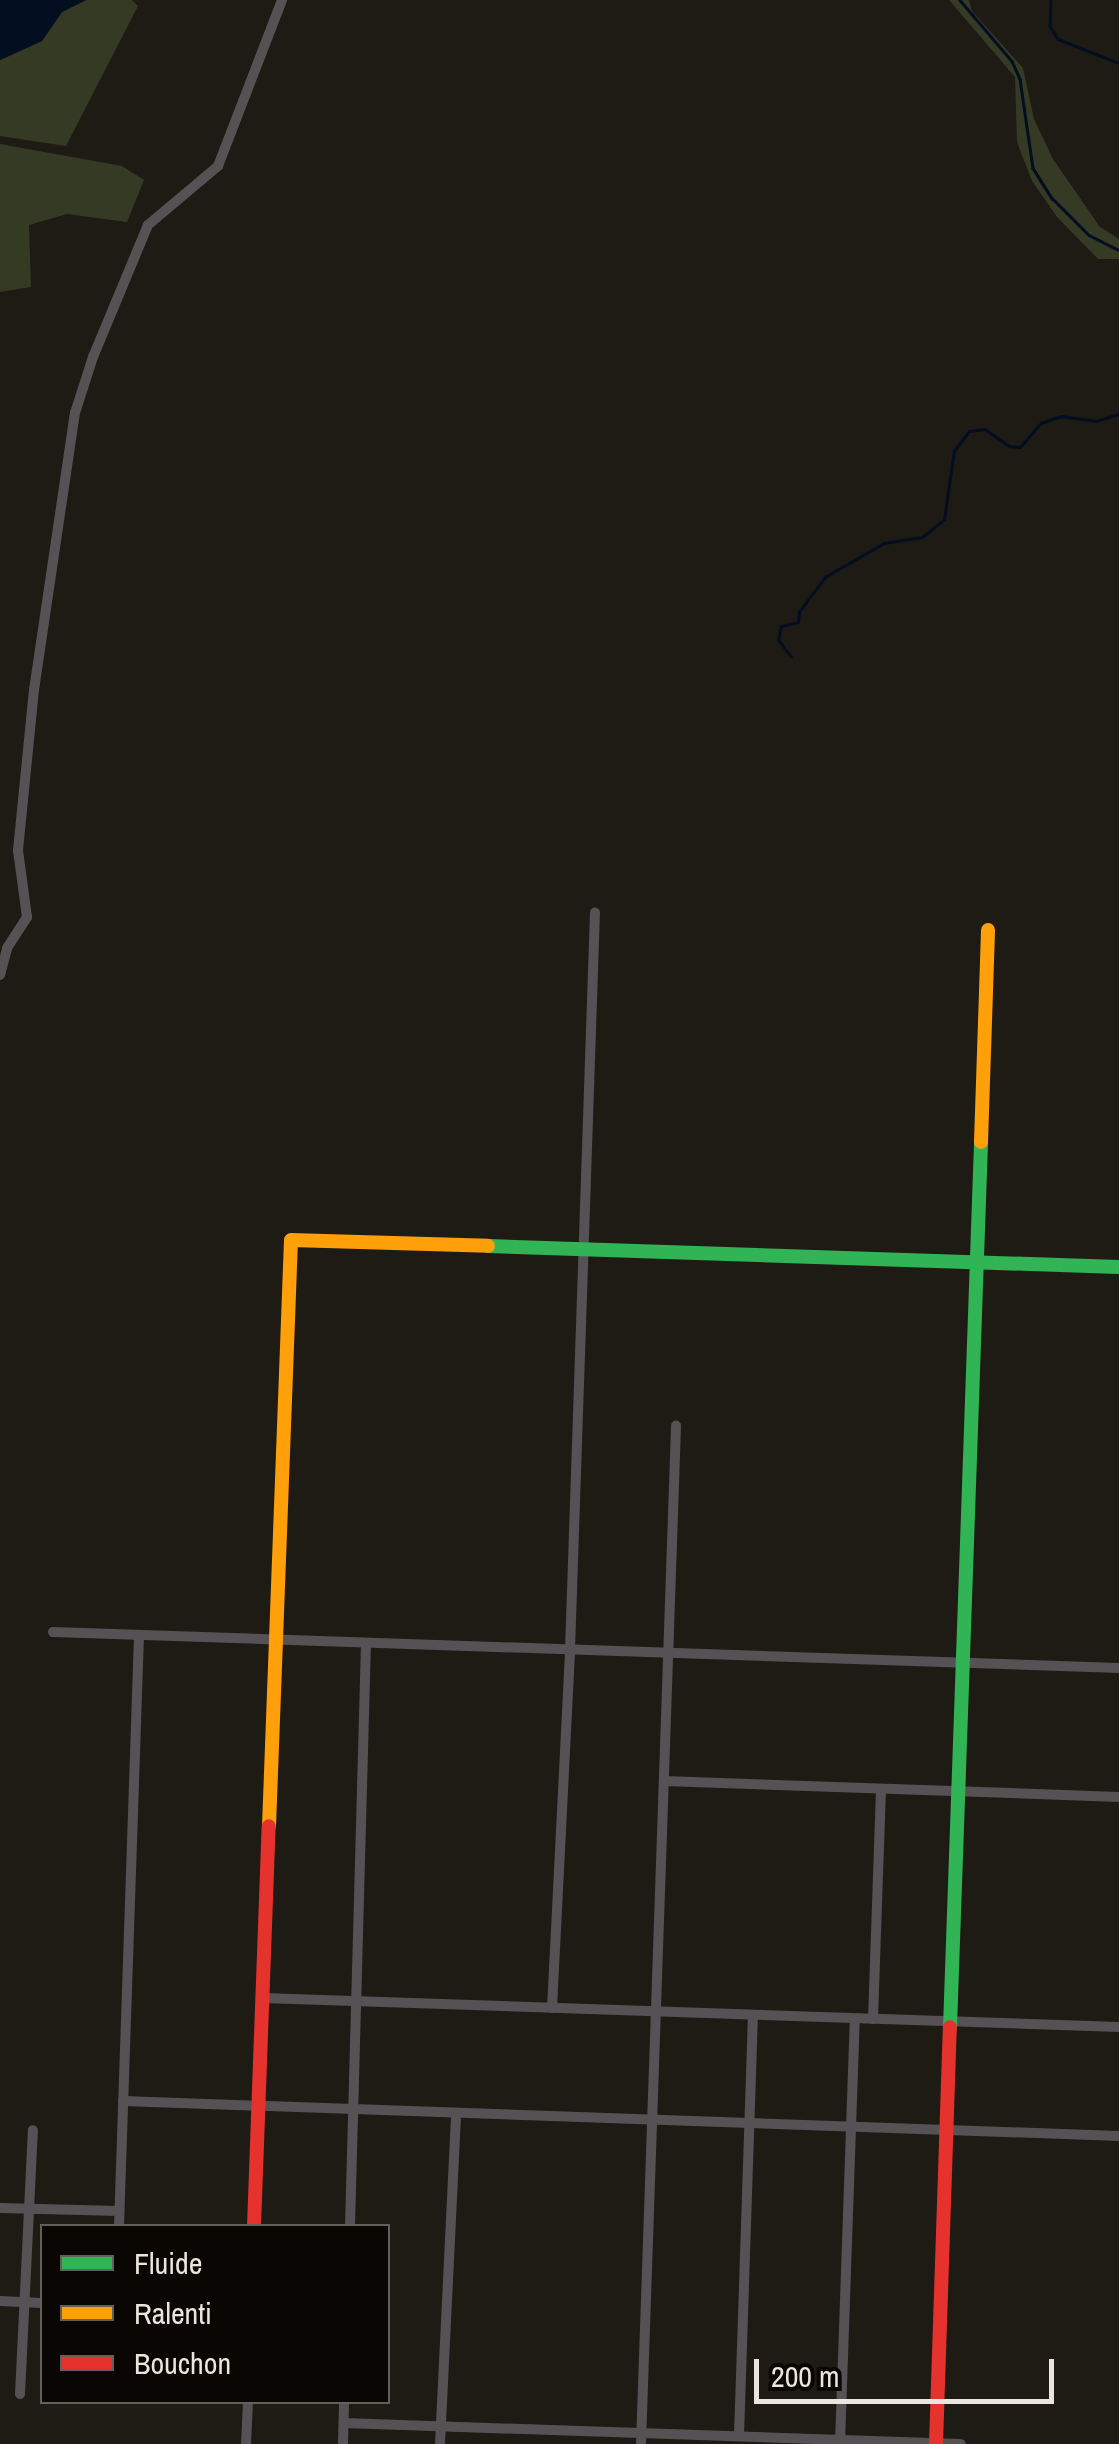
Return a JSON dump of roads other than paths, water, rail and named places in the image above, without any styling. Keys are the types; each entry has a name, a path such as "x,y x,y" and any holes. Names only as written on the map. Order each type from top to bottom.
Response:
{"street":[{"path":"0,975 7,948 26,916 18,850 34,690 75,413 93,358 148,226 218,166 282,0"},
{"path":"552,2008 570,1650 595,912"},
{"path":"936,2444 988,930"},
{"path":"254,2224 291,1240 1119,1267"},
{"path":"641,2439 676,1426"},
{"path":"52,1632 1119,1668"},
{"path":"118,2224 139,1635"},
{"path":"350,2224 366,1643"},
{"path":"664,1782 1119,1797"},
{"path":"874,2019 881,1789"},
{"path":"263,1998 1119,2028"},
{"path":"739,2436 753,2015"},
{"path":"840,2442 855,2018"},
{"path":"123,2101 1119,2136"},
{"path":"440,2444 456,2113"},
{"path":"20,2394 32,2130"},
{"path":"0,2208 119,2212"},
{"path":"0,2301 40,2303"},
{"path":"246,2444 248,2404"},
{"path":"343,2444 344,2404"},
{"path":"344,2423 641,2439 739,2436 960,2444"}],"water":[{"path":"0,0 86,0 62,12 42,41 0,60"}],"waterway":[{"path":"960,0 1012,61 1020,79 1033,168 1052,198 1089,235 1119,250"},
{"path":"1051,0 1050,26 1058,39 1119,63"},
{"path":"791,657 778,640 781,626 798,622 799,612 825,577 884,543 922,537 944,520 954,451 969,431 985,429 1009,446 1020,447 1041,423 1061,416 1096,421 1119,414"}]}
